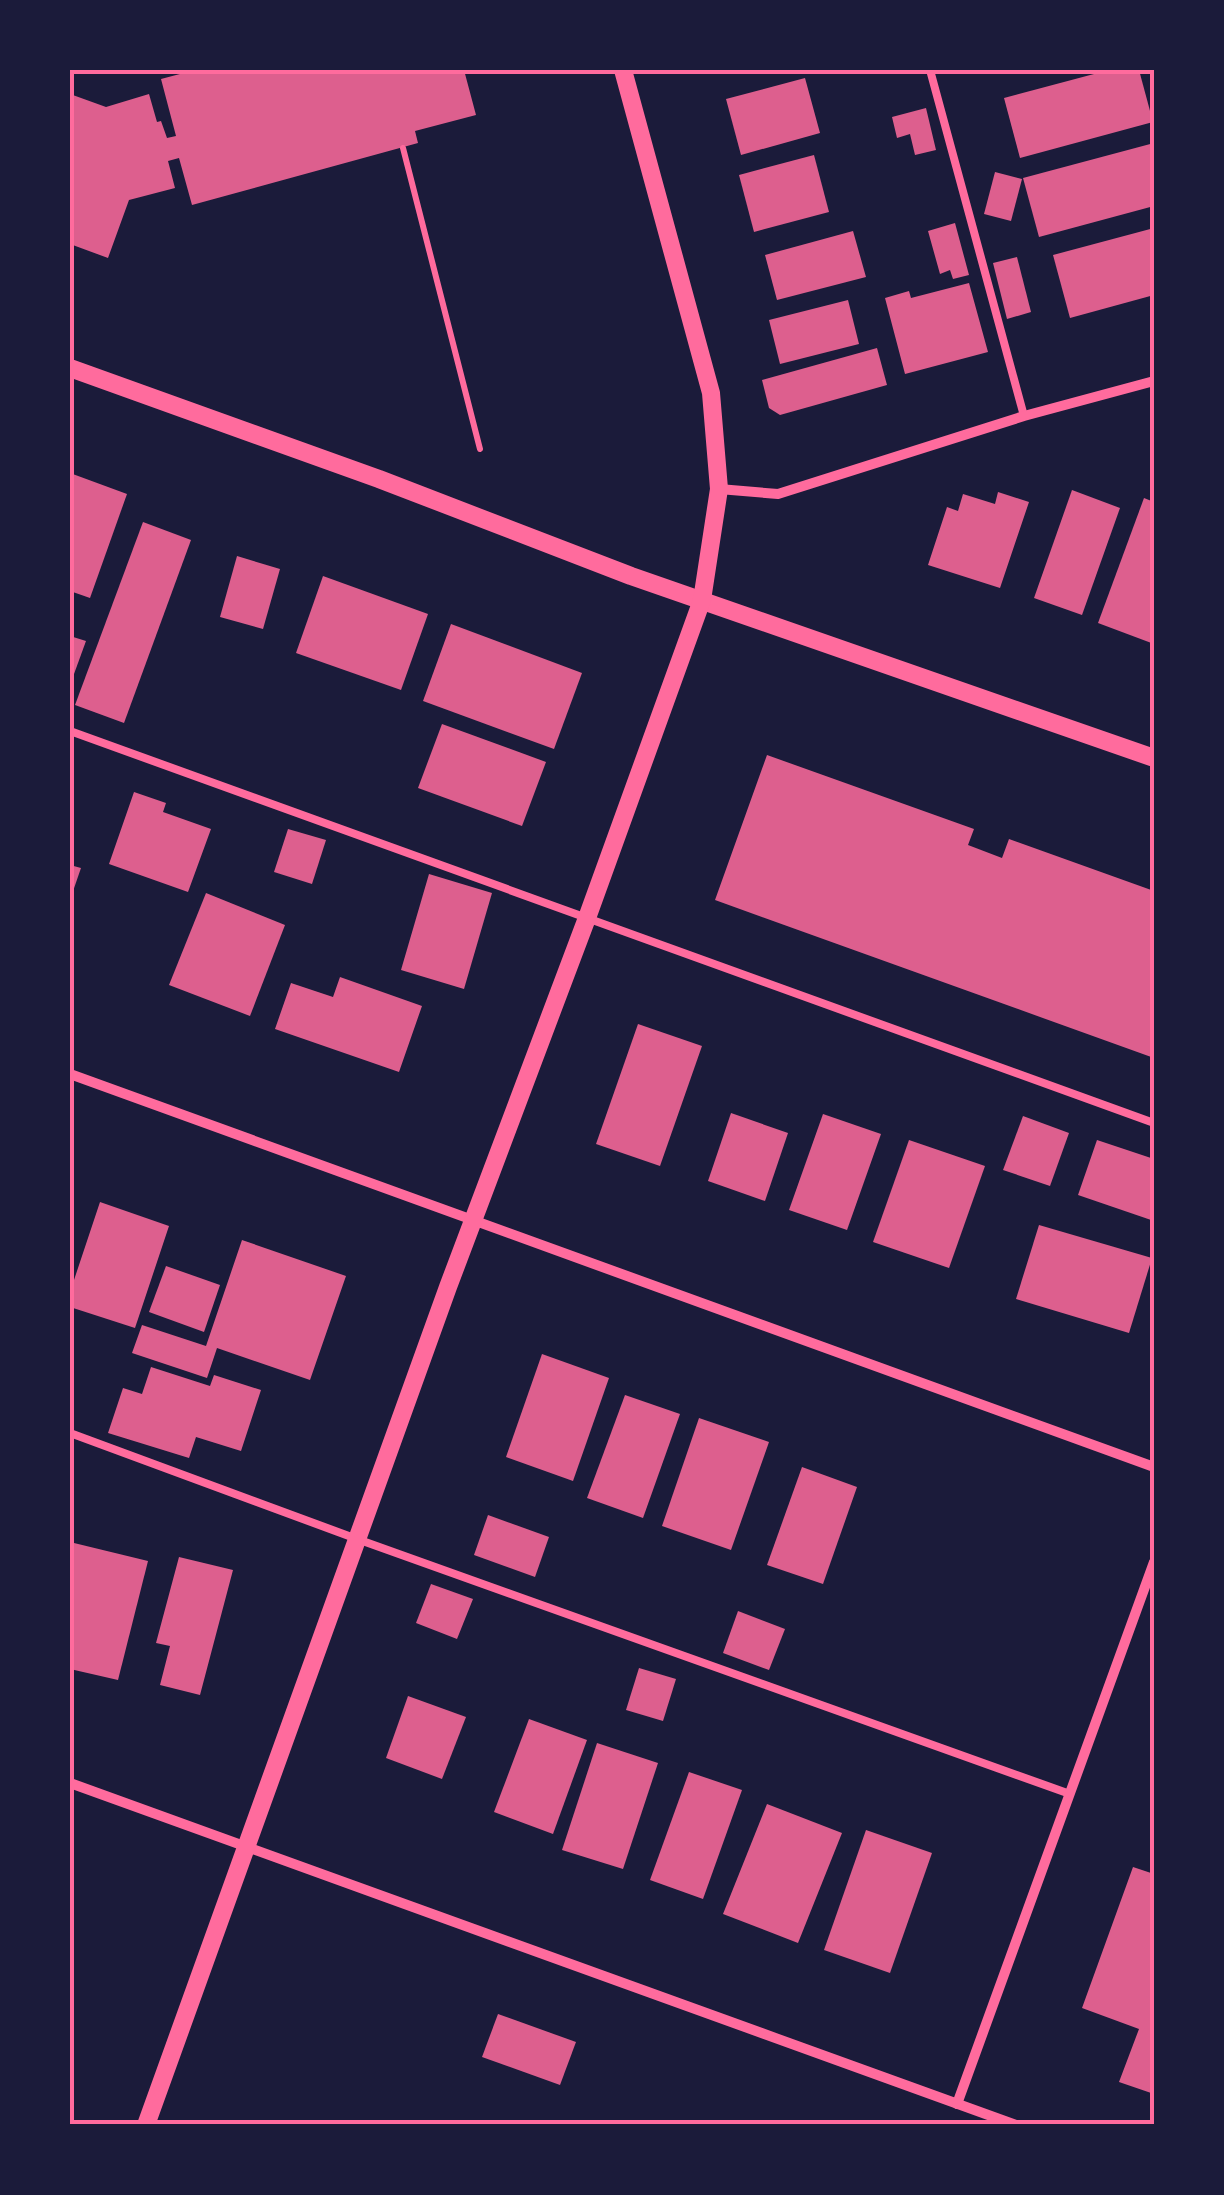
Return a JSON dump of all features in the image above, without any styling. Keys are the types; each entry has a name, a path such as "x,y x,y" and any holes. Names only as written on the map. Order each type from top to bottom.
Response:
{"street":[{"path":"146,2125 702,600 719,489 711,392 623,70"},
{"path":"70,368 631,576 1154,758"},
{"path":"719,489 778,494 1024,416 1154,381"},
{"path":"70,1074 1154,1467"},
{"path":"957,2104 1154,1562"},
{"path":"70,1783 1016,2125"}],"lane":[{"path":"930,70 1024,416"},
{"path":"70,731 1154,1123"},
{"path":"70,1433 1070,1794"}],"path":[{"path":"403,148 480,448"}],"building":[{"path":"195,70 464,70 476,115 415,131 418,143 192,205 179,158 168,161 175,188 129,200 108,258 70,244 70,94 106,107 149,94 157,122 161,121 167,138 176,136 161,79"},
{"path":"1109,70 1139,70 1153,122 1020,158 1004,98"},
{"path":"805,78 820,133 741,155 726,99"},
{"path":"926,108 936,150 915,155 910,134 897,138 892,117"},
{"path":"1154,143 1154,206 1039,237 1023,178"},
{"path":"814,155 829,212 754,232 739,175"},
{"path":"995,172 1022,179 1011,221 984,214"},
{"path":"955,223 969,275 953,279 950,270 940,274 928,231"},
{"path":"1154,228 1154,295 1070,318 1053,255"},
{"path":"853,231 866,277 777,300 765,255"},
{"path":"1017,257 1031,312 1007,319 993,263"},
{"path":"969,283 988,352 905,374 885,298 909,291 911,298"},
{"path":"848,300 859,344 780,364 769,320"},
{"path":"877,348 887,385 780,415 769,408 762,380"},
{"path":"70,473 127,494 90,598 70,591"},
{"path":"1072,490 1120,508 1082,615 1034,598"},
{"path":"998,492 1029,502 1000,588 928,565 947,507 958,511 963,494 995,504"},
{"path":"1144,498 1154,502 1154,644 1098,623"},
{"path":"143,522 191,540 124,723 75,705"},
{"path":"237,556 280,569 263,629 220,617"},
{"path":"323,576 428,614 401,690 296,653"},
{"path":"451,624 582,673 554,749 423,701"},
{"path":"70,636 86,641 70,685"},
{"path":"442,724 546,762 522,826 418,788"},
{"path":"767,755 974,829 968,845 1002,858 1009,839 1154,891 1154,1058 715,900"},
{"path":"134,792 166,803 163,812 211,829 188,892 109,864"},
{"path":"288,829 326,840 312,884 274,872"},
{"path":"70,865 81,868 71,897 70,897"},
{"path":"429,874 492,893 464,989 401,970"},
{"path":"206,893 285,925 250,1016 169,985"},
{"path":"340,977 422,1006 399,1072 275,1029 291,983 333,997"},
{"path":"638,1024 702,1046 660,1166 596,1144"},
{"path":"731,1113 788,1133 765,1201 708,1181"},
{"path":"823,1114 881,1134 847,1230 789,1210"},
{"path":"1023,1116 1069,1133 1050,1186 1003,1170"},
{"path":"909,1140 985,1166 949,1268 873,1242"},
{"path":"1097,1140 1154,1159 1154,1221 1078,1195"},
{"path":"100,1202 169,1226 135,1328 70,1307 70,1292"},
{"path":"1039,1225 1152,1258 1129,1333 1016,1299"},
{"path":"242,1240 346,1276 310,1380 217,1348 207,1378 132,1353 142,1325 206,1346"},
{"path":"166,1266 220,1285 204,1332 149,1312"},
{"path":"542,1354 609,1378 573,1481 506,1457"},
{"path":"151,1367 210,1386 214,1375 261,1390 241,1451 196,1437 189,1458 108,1433 123,1388 142,1394"},
{"path":"625,1395 680,1414 643,1518 587,1498"},
{"path":"699,1418 769,1442 731,1550 662,1526"},
{"path":"802,1467 857,1487 823,1584 767,1565"},
{"path":"488,1515 549,1537 535,1577 474,1555"},
{"path":"74,1543 148,1561 118,1680 70,1669 70,1558"},
{"path":"179,1557 233,1570 200,1695 160,1685 170,1646 156,1643"},
{"path":"431,1584 473,1599 457,1639 416,1623"},
{"path":"738,1611 785,1629 769,1670 723,1653"},
{"path":"639,1668 676,1679 663,1721 626,1710"},
{"path":"408,1696 466,1717 442,1779 386,1758"},
{"path":"529,1719 587,1740 553,1834 494,1812"},
{"path":"597,1743 658,1763 623,1869 562,1850"},
{"path":"689,1772 742,1790 703,1899 650,1880"},
{"path":"767,1804 842,1833 798,1943 723,1914"},
{"path":"866,1830 932,1853 890,1973 824,1950"},
{"path":"1133,1867 1154,1874 1154,2094 1119,2082 1139,2029 1082,2008"},
{"path":"498,2014 576,2042 560,2085 482,2057"}]}
